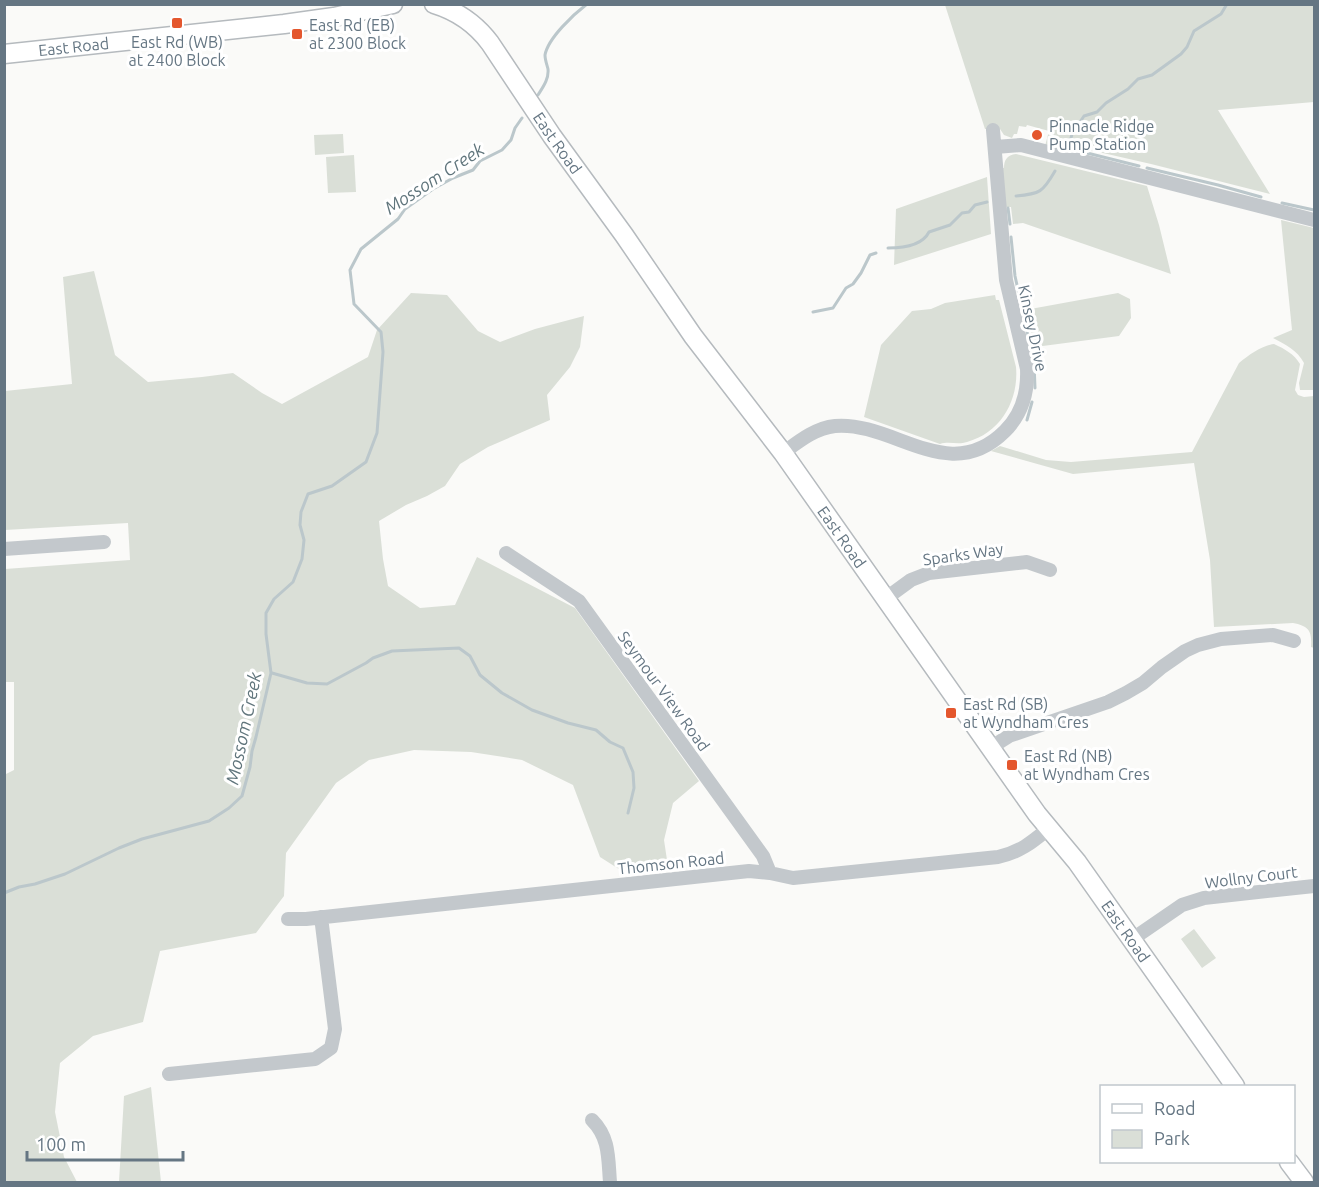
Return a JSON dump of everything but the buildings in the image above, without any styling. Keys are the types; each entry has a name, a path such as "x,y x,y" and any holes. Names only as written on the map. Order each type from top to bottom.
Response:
{"main road":[{"name":"East Road","path":"4,54 284,24 334,17 393,4"},
{"name":"East Road","path":"434,4 462,16 490,43 552,136 624,235 693,336 783,453 990,748 1048,829 1077,862 1234,1085"},
{"path":"1290,1163 1304,1182"}],"street":[{"name":"Kinsey Drive","path":"783,453 813,432 833,426 868,429 938,453 962,453 974,450 998,438 1014,421 1026,393 1028,380 1006,280 993,130"},
{"path":"995,147 1021,146 1314,220"},
{"path":"4,549 104,542"},
{"name":"Seymour View Road","path":"506,552 579,601 763,856 770,873"},
{"name":"Sparks Way","path":"885,599 911,580 929,573 1027,562 1050,570"},
{"path":"990,748 1010,736 1108,702 1143,683 1185,651 1198,645 1221,639 1273,635 1294,641"},
{"name":"Thomson Road","path":"288,919 749,871 794,878 998,857 1022,849 1048,829"},
{"name":"Wollny Court","path":"1131,940 1182,905 1204,898 1314,886"},
{"path":"169,1074 315,1059 331,1048 335,1029 321,917"},
{"path":"592,1120 599,1127 606,1141 610,1182"}],"green space":[{"path":"945,5 1314,5 1314,102 1218,110 1270,194 1068,145 1067,151 1045,146 1049,131 1027,125 1026,127 1019,126 1017,134 1014,134 1012,138 1004,135 1000,129 985,129"},
{"path":"343,134 344,153 315,155 314,135"},
{"path":"1016,154 1147,186 1171,274 1023,223 1013,224 1011,207 1005,207 1002,168 1010,155"},
{"path":"354,155 356,192 328,193 326,157"},
{"path":"987,177 991,234 894,265 896,209"},
{"path":"1281,220 1314,228 1314,390 1300,390 1299,383 1304,363 1295,351 1273,338 1292,330"},
{"path":"94,271 115,355 148,382 233,373 282,404 368,357 377,330 411,293 447,295 478,331 500,342 535,329 584,316 580,347 570,367 547,395 550,420 488,447 460,464 445,486 379,521 388,586 420,608 455,605 477,557 575,608 699,781 673,803 664,840 667,860 622,871 600,857 573,785 522,760 471,752 414,750 369,760 336,783 286,853 284,896 256,933 160,951 143,1022 93,1036 60,1063 55,1112 64,1157 77,1182 5,1182 4,775 14,770 14,682 5,682 5,569 130,560 128,523 5,530 5,391 72,384 63,277"},
{"path":"1118,293 1130,299 1131,318 1119,336 1035,347 1025,310"},
{"path":"995,295 996,300 999,300 1016,367 1011,403 998,423 979,438 967,442 940,444 864,417 881,345 912,311"},
{"path":"1274,344 1289,352 1300,364 1295,390 1298,395 1314,396 1314,648 1311,647 1308,630 1293,623 1214,627 1210,560 1194,463 1073,474 991,451 1000,446 1046,460 1071,462 1192,452 1239,363 1260,349"},
{"path":"1194,929 1216,958 1202,968 1181,939"},
{"path":"151,1087 161,1182 119,1182 124,1096"}],"waterway":[{"name":"Mossom Creek","path":"538,95 548,76 545,55 547,48 562,27 587,4"},
{"path":"1069,146 1072,134 1084,116 1097,112 1138,79 1152,75 1181,54 1194,31 1221,14 1227,4"},
{"name":"Mossom Creek","path":"4,893 65,874 142,839 209,821 242,796 271,673 266,613 274,599 293,582 302,559 304,540 300,525 301,512 308,494 332,486 366,462 377,433 383,352 381,332 354,304 350,270 361,249 398,219 405,209 433,189 473,170 480,161 502,150 511,140 522,118"},
{"path":"1087,153 1139,166"},
{"path":"1147,168 1261,197"},
{"path":"1016,196 1040,191 1055,171"},
{"path":"888,248 905,247 917,243 929,232 950,225 962,213 969,212 975,205 987,202"},
{"path":"1282,203 1314,210"},
{"path":"1008,208 1010,224"},
{"path":"1011,237 1015,276 1034,363 1035,388"},
{"path":"813,312 833,308 846,288 853,284 861,273 870,255 876,253"},
{"path":"1027,420 1032,402"},
{"path":"272,673 307,683 327,684 373,658 392,651 459,648 470,656 480,675 502,693 532,710 596,730 610,742 623,748 633,772 634,788 628,813"}],"place":[{"name":"East Rd (WB) at 2400 Block","path":"177,23"},
{"name":"East Rd (EB) at 2300 Block","path":"297,34"},
{"name":"Pinnacle Ridge Pump Station","path":"1037,135"},
{"name":"East Rd (SB) at Wyndham Cres","path":"951,713"},
{"name":"East Rd (NB) at Wyndham Cres","path":"1012,765"}]}
